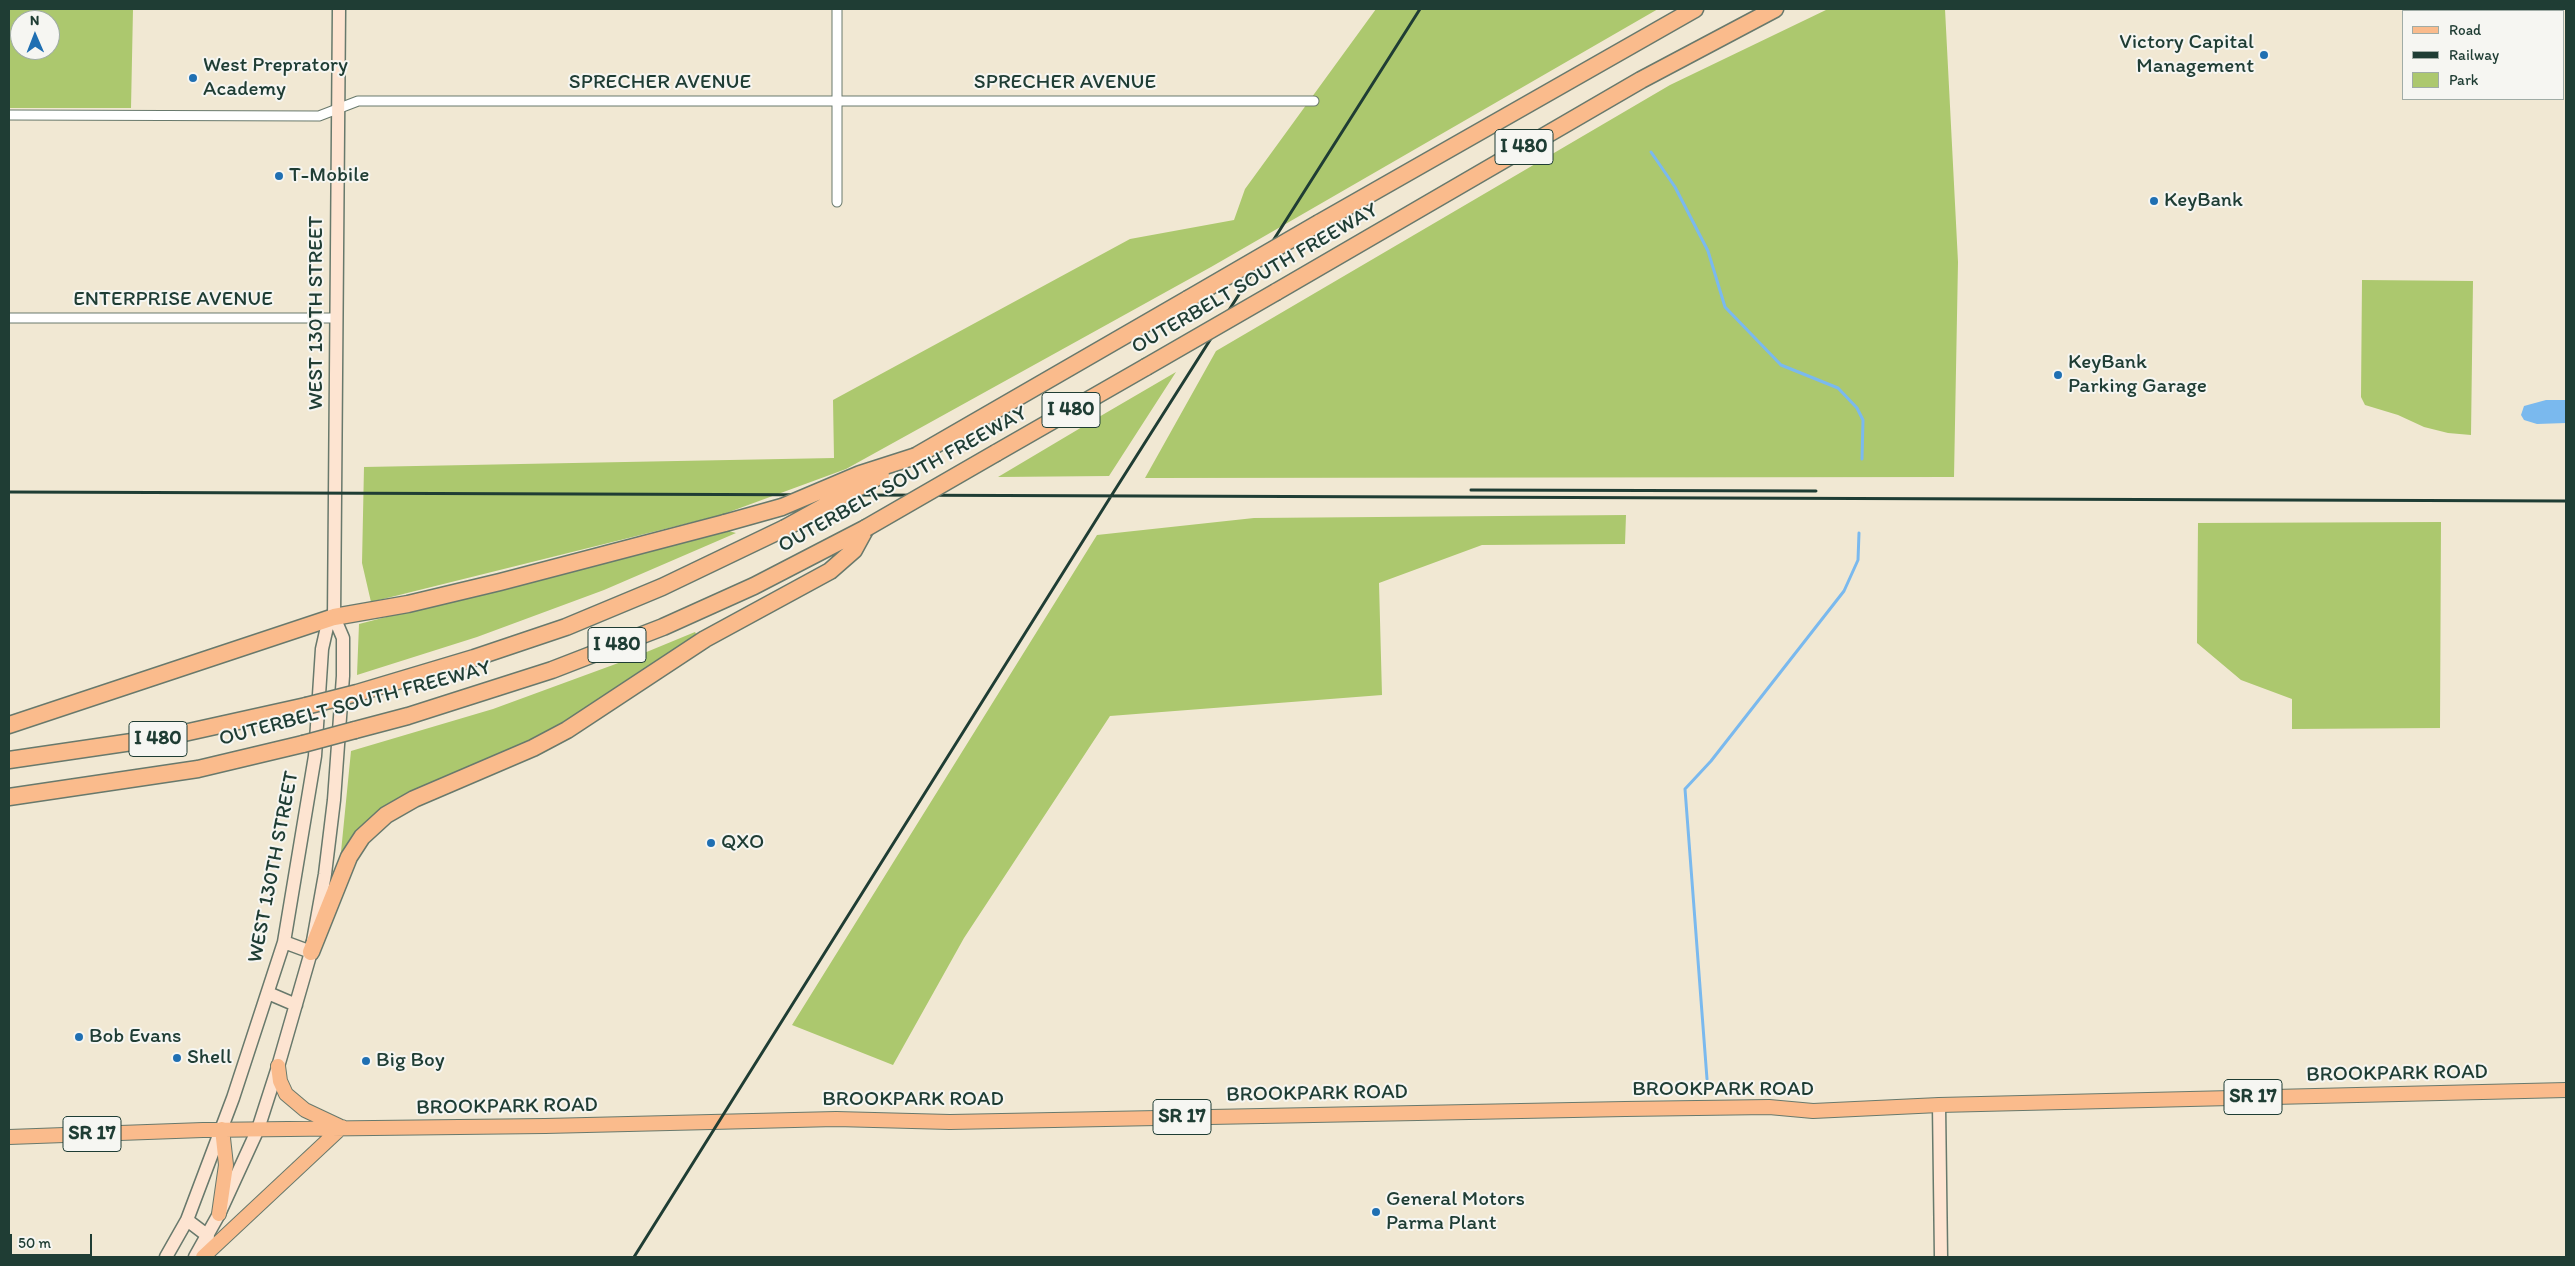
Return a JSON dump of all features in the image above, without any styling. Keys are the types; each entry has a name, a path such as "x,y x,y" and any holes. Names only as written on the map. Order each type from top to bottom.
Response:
{"highway":[{"name":"OUTERBELT SOUTH FREEWAY","path":"9,760 166,737 357,693 474,658 566,626 662,587 785,528 919,454 1695,9"},
{"name":"OUTERBELT SOUTH FREEWAY","path":"9,797 198,768 303,744 408,716 552,670 663,627 754,586 866,528 1633,84 1775,9"},
{"path":"9,725 334,617 463,590 725,524 782,506 860,474 919,454"},
{"path":"311,952 349,857 362,837 386,815 414,799 534,748 567,730 705,640 830,571 854,550 866,528"}],"main road":[{"name":"WEST 130TH STREET","path":"195,1257 219,1214 258,1129 278,1066 311,952 325,874 334,800 343,676 343,638 334,617 339,9"},
{"name":"WEST 130TH STREET","path":"166,1257 187,1220 222,1129 284,942 315,756 322,648 327,627 334,617"},
{"path":"284,942 311,952"},
{"path":"268,994 296,1006"},
{"path":"203,1257 342,1127 305,1110 286,1094 280,1081 278,1066"},
{"name":"BROOKPARK ROAD","path":"9,1136 222,1129 555,1126 836,1119 950,1122 1769,1107 1813,1111 1939,1105 2566,1090"},
{"path":"1939,1105 1940,1257"},
{"path":"219,1214 226,1165 222,1129"},
{"path":"187,1220 208,1236"}],"street":[{"path":"836,9 838,100 837,202"},
{"name":"SPRECHER AVENUE","path":"9,116 319,116 338,111 358,101 1314,101"},
{"name":"ENTERPRISE AVENUE","path":"9,318 337,318"}],"green space":[{"path":"9,9 133,9 131,108 9,108"},
{"path":"1376,9 1658,9 1211,267 846,469 721,515 371,602 362,563 364,467 834,458 833,400 1130,239 1234,220 1245,189"},
{"path":"1828,9 1945,9 1958,262 1954,477 1145,478 1216,351 1670,85"},
{"path":"2362,280 2473,281 2471,435 2448,433 2424,427 2398,415 2365,405 2361,397"},
{"path":"1176,372 1109,476 998,477 1104,414"},
{"path":"1626,515 1625,544 1482,545 1379,583 1382,695 1110,716 964,938 893,1065 792,1025 1097,535 1254,518"},
{"path":"2441,522 2440,728 2292,729 2292,699 2241,680 2197,643 2198,523"},
{"path":"725,530 736,533 604,590 477,637 357,675 359,624"},
{"path":"695,632 698,637 590,708 534,740 404,798 340,862 351,751 493,709 632,658"}],"water":[{"path":"2546,400 2566,400 2566,423 2537,424 2524,420 2521,415 2524,406"}],"waterway":[{"path":"1651,152 1675,187 1708,251 1725,307 1781,365 1838,388 1857,408 1863,420 1862,459"},
{"path":"1707,1079 1685,789 1711,761 1844,591 1858,560 1859,533"}],"railway":[{"path":"634,1257 1113,493 1420,9"},
{"path":"1471,490 1816,491"},
{"path":"9,492 2566,501"}],"place":[{"name":"Victory Capital Management","path":"2264,55"},
{"name":"West Prepratory Academy","path":"193,78"},
{"name":"T-Mobile","path":"279,176"},
{"name":"KeyBank","path":"2154,201"},
{"name":"KeyBank Parking Garage","path":"2058,375"},
{"name":"QXO","path":"711,843"},
{"name":"Bob Evans","path":"79,1037"},
{"name":"Shell","path":"177,1058"},
{"name":"Big Boy","path":"366,1061"},
{"name":"General Motors Parma Plant","path":"1376,1212"}]}
